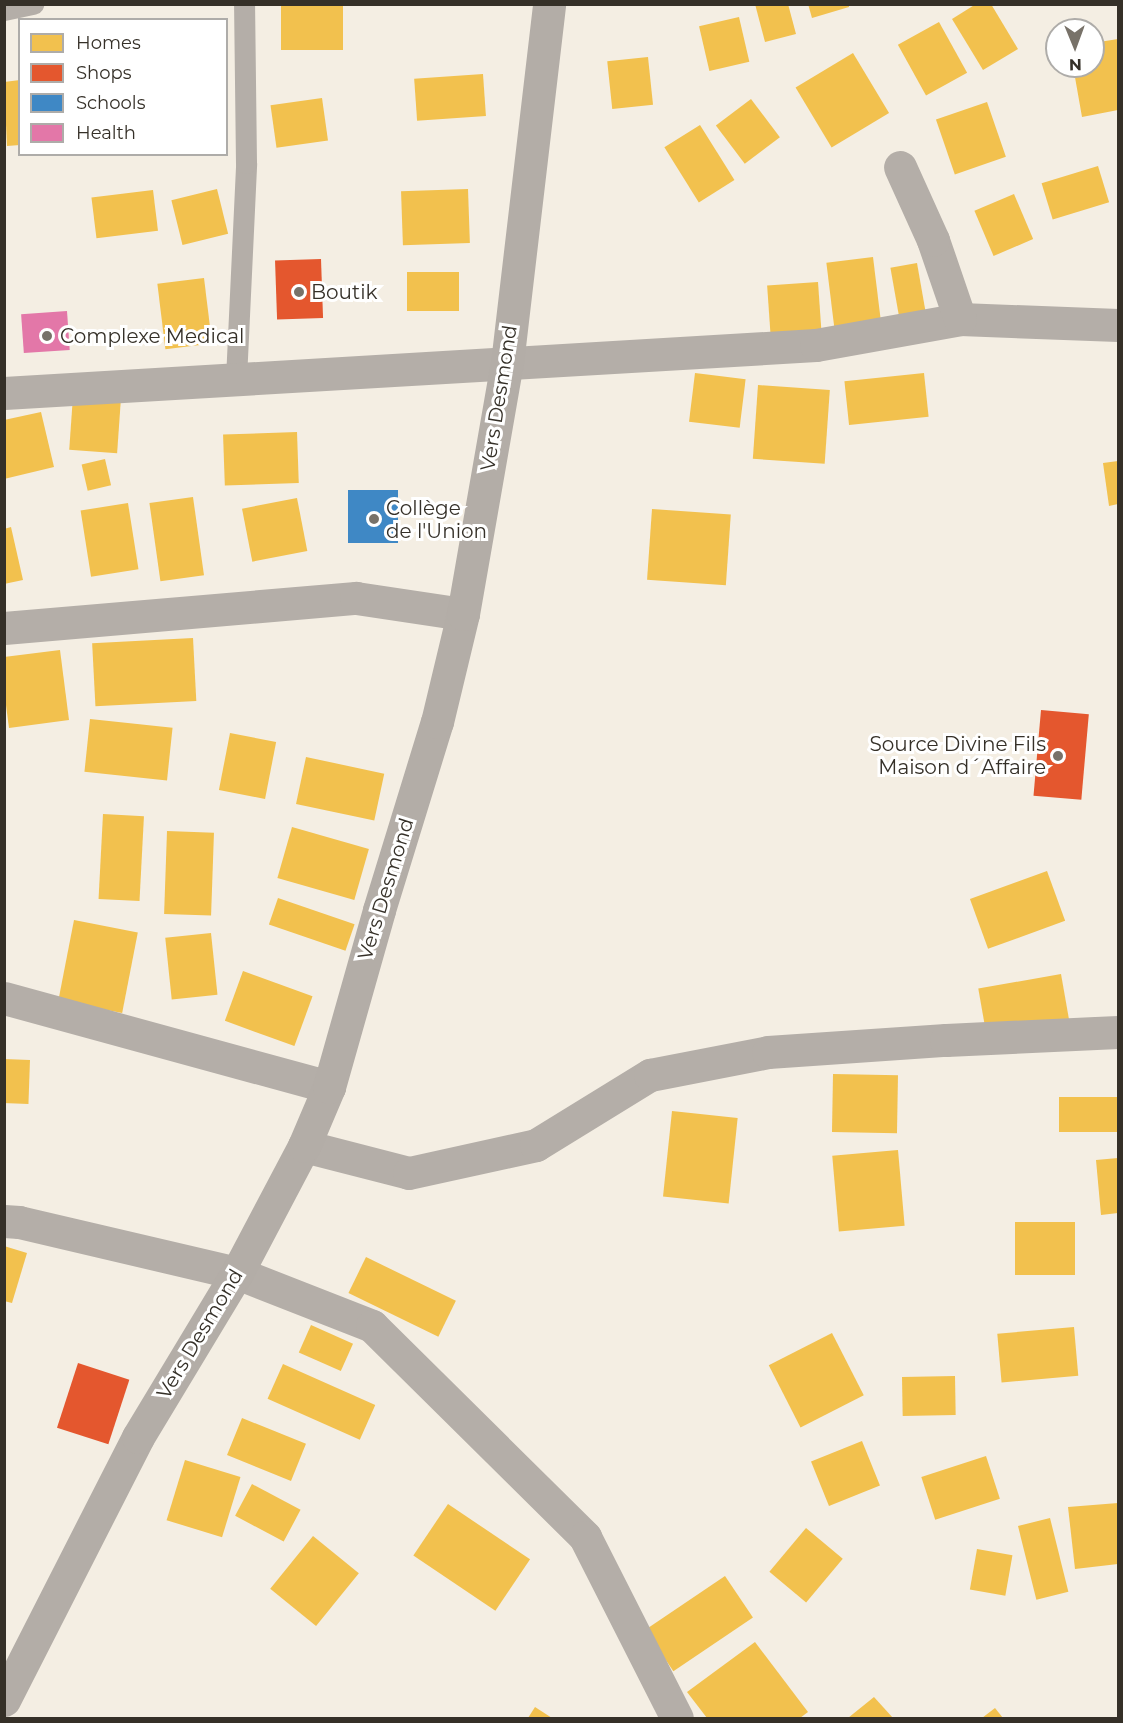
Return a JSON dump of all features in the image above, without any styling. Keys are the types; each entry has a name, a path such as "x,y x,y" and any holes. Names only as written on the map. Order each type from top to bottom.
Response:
{"main road":[{"name":"Vers Desmond","path":"4,1700 138,1437 237,1274 304,1146 329,1088 379,910 437,722 463,614 507,363 549,4"}],"street":[{"path":"900,167 933,240 960,319"},
{"path":"4,393 816,345 960,319 1119,325"},
{"path":"4,628 356,598 463,614"},
{"path":"4,998 329,1088"},
{"path":"304,1146 409,1173 536,1145 650,1075 768,1052 946,1040 1119,1032"},
{"path":"4,1221 19,1222 237,1274 372,1326 585,1537 677,1719"}],"lane":[{"path":"4,10 33,4"},
{"path":"236,379 246,163 244,4"}],"building: Homes":[{"path":"281,4 343,4 343,50 281,50"},
{"path":"755,4 788,4 796,34 765,42"},
{"path":"808,4 849,4 849,7 812,18"},
{"path":"976,4 991,4 1018,49 983,70 952,19"},
{"path":"739,17 749,62 709,71 699,26"},
{"path":"939,22 967,73 926,96 898,45"},
{"path":"1118,39 1118,110 1082,117 1075,78 1105,78 1105,41"},
{"path":"853,53 889,113 832,148 796,88"},
{"path":"648,57 653,105 612,109 607,61"},
{"path":"483,74 486,116 417,121 414,79"},
{"path":"18,80 18,145 7,146 4,82"},
{"path":"322,98 328,141 276,148 271,105"},
{"path":"751,99 780,137 745,164 716,125"},
{"path":"987,102 1006,157 955,174 936,120"},
{"path":"700,125 734,180 699,202 664,147"},
{"path":"1098,166 1109,202 1053,220 1042,183"},
{"path":"217,189 228,234 183,245 171,200"},
{"path":"468,189 470,243 403,245 401,191"},
{"path":"153,190 158,231 96,238 91,198"},
{"path":"1014,194 1033,239 994,256 974,211"},
{"path":"873,257 882,327 835,333 826,263"},
{"path":"917,263 927,317 900,322 890,268"},
{"path":"407,272 459,272 459,311 407,311"},
{"path":"204,278 212,344 165,349 157,284"},
{"path":"818,282 821,331 771,334 767,286"},
{"path":"695,373 746,379 740,428 689,422"},
{"path":"924,373 929,417 849,425 844,381"},
{"path":"758,385 830,390 825,464 753,459"},
{"path":"73,396 121,399 117,453 69,450"},
{"path":"41,412 54,467 4,479 4,420"},
{"path":"297,432 299,483 225,486 223,435"},
{"path":"105,459 111,485 88,491 82,464"},
{"path":"1118,461 1118,504 1109,506 1103,463"},
{"path":"193,497 204,575 160,581 149,503"},
{"path":"297,498 307,551 252,562 242,509"},
{"path":"128,503 138,569 91,577 81,511"},
{"path":"652,509 731,515 726,585 647,580"},
{"path":"11,527 23,580 4,584 4,529"},
{"path":"193,638 196,701 95,706 92,643"},
{"path":"60,650 69,720 9,728 4,690 4,657"},
{"path":"90,719 173,728 167,780 84,772"},
{"path":"230,733 276,742 265,799 219,790"},
{"path":"306,757 384,774 374,821 296,804"},
{"path":"103,814 144,816 139,901 99,899"},
{"path":"292,827 369,849 354,900 277,878"},
{"path":"167,831 214,833 211,916 164,914"},
{"path":"1047,871 1065,921 988,949 970,899"},
{"path":"278,898 355,924 345,951 269,924"},
{"path":"74,920 138,932 122,1013 58,1000"},
{"path":"211,933 217,995 172,999 165,938"},
{"path":"243,971 313,996 294,1046 225,1021"},
{"path":"1061,974 1069,1020 986,1035 978,989"},
{"path":"4,1059 30,1060 28,1104 4,1103"},
{"path":"833,1074 898,1075 897,1133 832,1132"},
{"path":"1059,1097 1118,1097 1118,1132 1059,1132"},
{"path":"672,1111 738,1118 729,1203 663,1197"},
{"path":"898,1150 905,1226 839,1231 832,1156"},
{"path":"1118,1158 1118,1213 1101,1215 1096,1160"},
{"path":"1015,1222 1075,1222 1075,1275 1015,1275"},
{"path":"4,1246 27,1253 12,1303 4,1301"},
{"path":"366,1257 456,1301 438,1337 348,1293"},
{"path":"311,1325 353,1344 341,1371 299,1352"},
{"path":"1074,1327 1078,1376 1002,1383 997,1334"},
{"path":"832,1333 864,1395 801,1428 769,1365"},
{"path":"283,1364 375,1405 360,1440 268,1399"},
{"path":"955,1376 956,1415 903,1416 902,1377"},
{"path":"242,1418 306,1444 291,1481 227,1455"},
{"path":"862,1441 880,1486 829,1506 811,1462"},
{"path":"986,1456 1000,1499 935,1520 921,1477"},
{"path":"185,1460 240,1477 222,1537 167,1520"},
{"path":"252,1484 301,1510 284,1542 235,1516"},
{"path":"1118,1503 1118,1564 1075,1569 1068,1507"},
{"path":"448,1504 530,1559 495,1611 413,1555"},
{"path":"1050,1518 1068,1592 1036,1600 1018,1526"},
{"path":"806,1528 843,1559 806,1603 769,1572"},
{"path":"313,1536 359,1573 316,1626 270,1589"},
{"path":"977,1549 1012,1555 1005,1596 970,1589"},
{"path":"725,1576 753,1617 673,1671 645,1630"},
{"path":"755,1642 808,1712 800,1718 707,1718 687,1692"},
{"path":"874,1697 893,1718 848,1718"},
{"path":"535,1707 552,1718 528,1718"},
{"path":"995,1708 1003,1718 982,1718"}],"building: Shops":[{"path":"321,259 323,318 277,320 275,261"},
{"path":"1041,710 1089,714 1081,800 1034,796"},
{"path":"78,1363 129,1380 108,1444 57,1428"}],"building: Schools":[{"path":"348,490 398,490 398,543 348,543"}],"building: Health":[{"path":"67,311 70,350 24,353 21,314"}],"place":[{"name":"Boutik","path":"299,292"},
{"name":"Complexe Medical","path":"47,336"},
{"name":"Collège de l'Union","path":"374,519"},
{"name":"Source Divine Fils Maison d´Affaire","path":"1058,756"}]}
